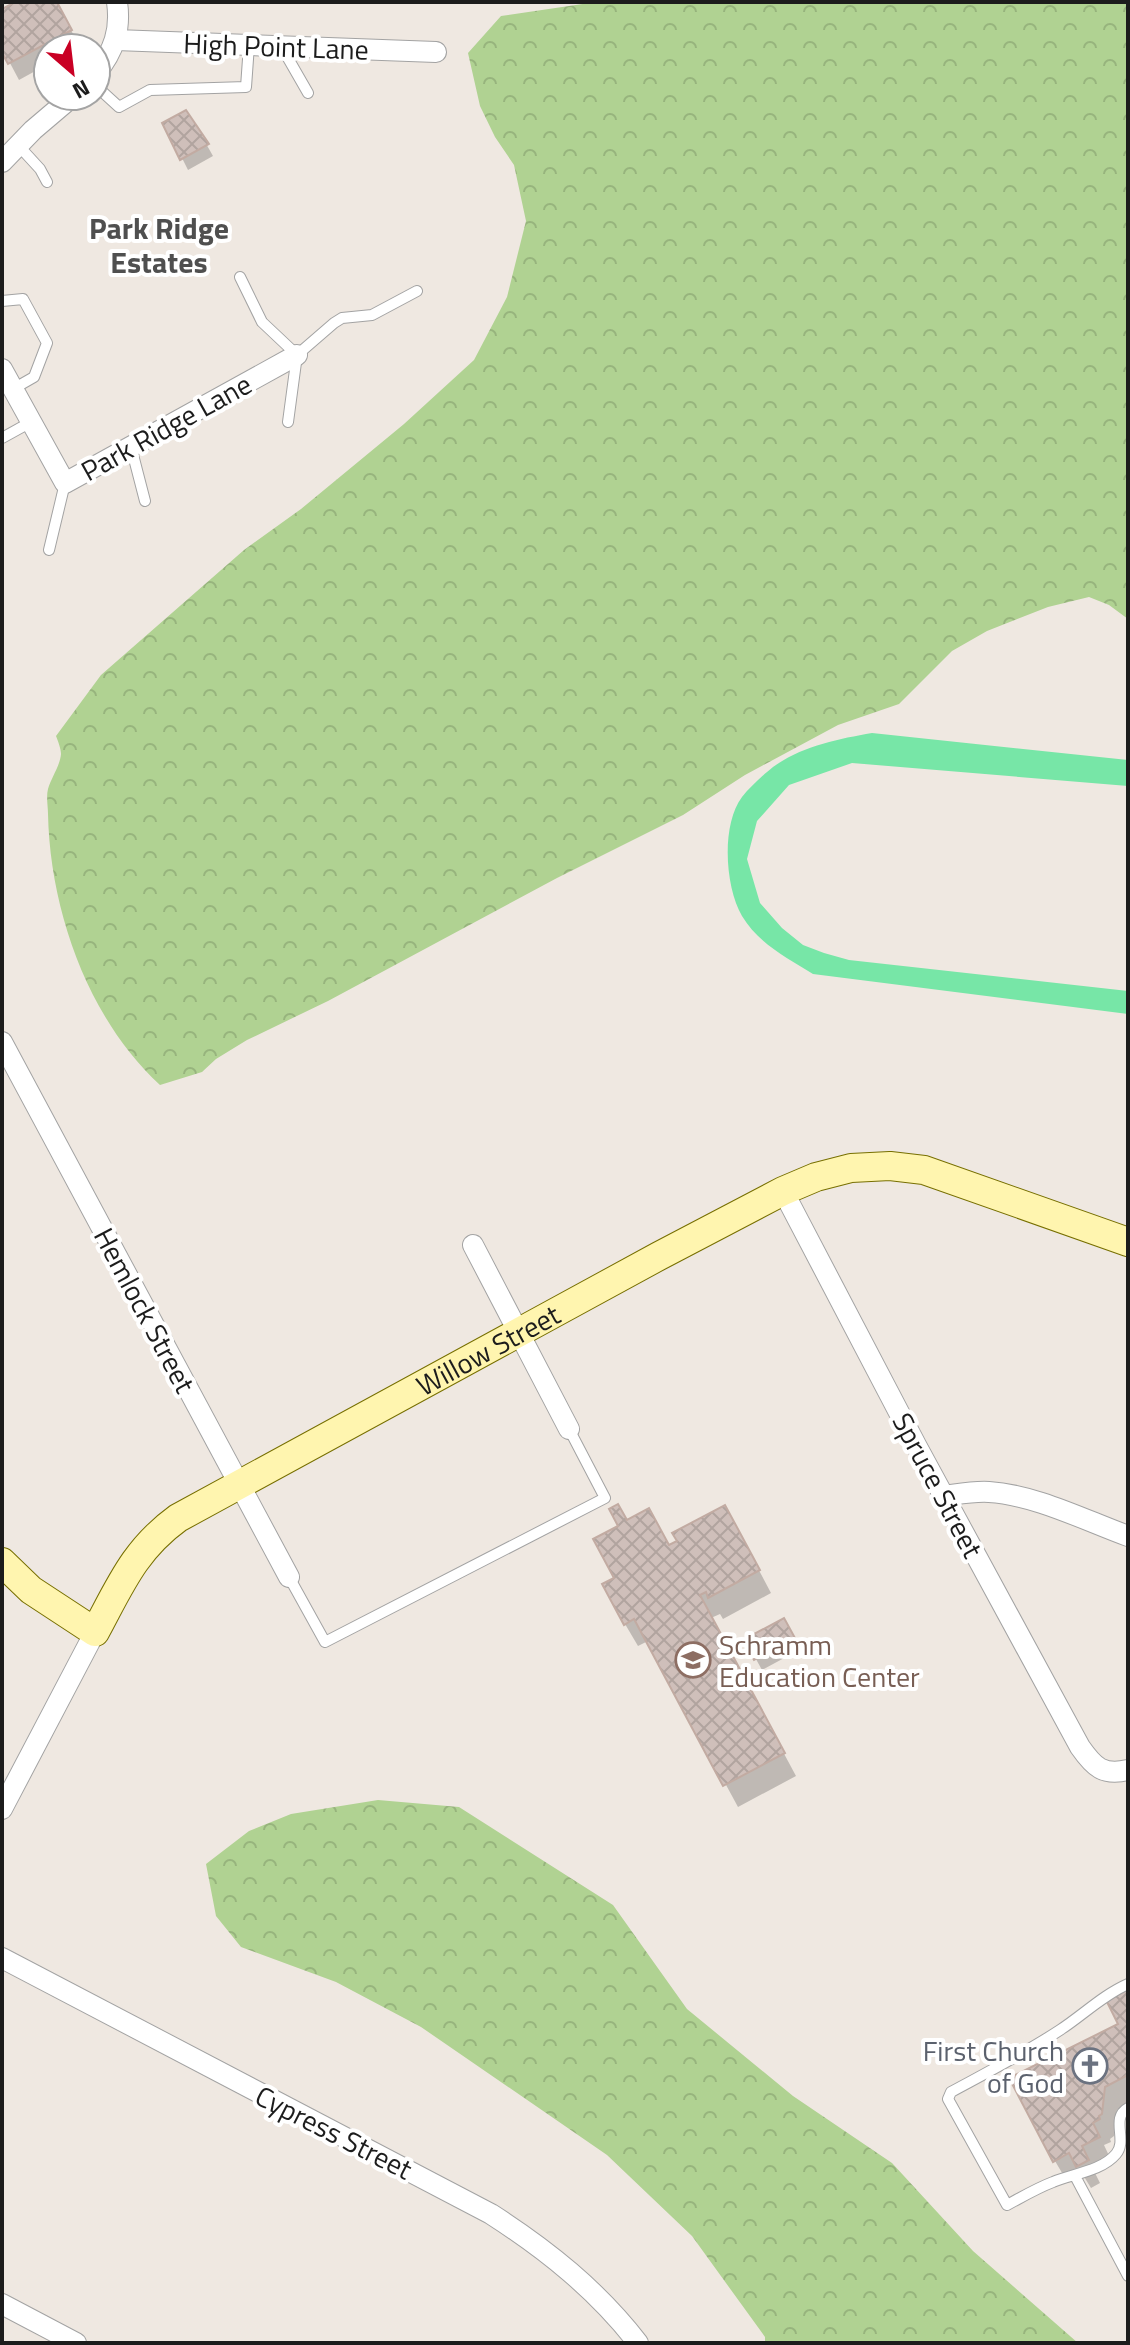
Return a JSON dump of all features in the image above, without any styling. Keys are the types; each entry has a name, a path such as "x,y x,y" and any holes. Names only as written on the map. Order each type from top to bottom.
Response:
{"street":[{"path":"112,51 119,26 117,2"},
{"name":"High Point Lane","path":"116,40 436,52"},
{"path":"8,149 53,112"},
{"name":"Park Ridge Lane","path":"2,369 65,483 297,355"},
{"name":"Hemlock Street","path":"2,1042 289,1577"},
{"name":"Willow Street","path":"2,1809 132,1563 155,1534 238,1484 783,1191 816,1177 851,1168 890,1166 924,1170 1128,1242"},
{"name":"Spruce Street","path":"783,1191 1080,1747 1103,1771 1128,1770"},
{"path":"473,1245 569,1429"},
{"path":"944,1496 984,1491 1000,1493 1128,1536"},
{"path":"2,1562 31,1590 95,1632"},
{"name":"Cypress Street","path":"2,1958 491,2214 541,2247 596,2294 638,2343"},
{"path":"2,2304 76,2343"}],"lane":[{"path":"112,101 119,107 150,90 246,87 249,45"},
{"path":"281,46 308,93"},
{"path":"8,149 40,169 47,182"},
{"path":"240,277 262,322 297,355"},
{"path":"288,422 297,355 342,318 372,315 417,291"},
{"path":"2,301 23,299 47,343 34,377 13,389"},
{"path":"2,438 31,422"},
{"path":"131,447 145,501"},
{"path":"49,550 65,483"},
{"path":"289,1577 325,1642 605,1498 569,1429"},
{"path":"1128,1984 1106,1995 1031,2048 951,2092 948,2099 1007,2205 1116,2155 1120,2146 1119,2120 1122,2111 1128,2108"},
{"path":"1075,2176 1128,2276"}],"green space":[{"path":"596,2 1128,2 1128,619 1109,605 1089,597 1048,607 987,631 952,651 899,704 838,725 745,775 683,815 557,878 328,1001 247,1040 216,1059 202,1072 160,1085 112,1028 93,996 65,925 50,850 47,802 48,789 61,754 56,736 101,675 244,550 301,509 404,424 474,360 507,297 526,221 514,165 495,137 480,106 468,53 501,16"},
{"path":"872,733 1128,760 1128,786 852,763 789,785 757,821 747,859 760,903 782,928 803,945 849,960 1128,991 1128,1014 813,974 756,934 736,904 729,873 728,839 735,809 757,781 784,760 833,741"},
{"path":"378,1800 459,1807 613,1905 687,2009 793,2096 892,2163 973,2251 1078,2343 765,2343 765,2337 692,2236 607,2155 421,2027 336,1982 241,1947 216,1916 206,1864 249,1831 291,1814"}],"building":[{"path":"15,2 57,2 72,30 32,32 32,51 8,64 2,53 2,9"},
{"path":"186,110 209,144 180,160 162,123"},
{"path":"618,1504 627,1520 649,1508 669,1545 677,1541 672,1533 725,1505 760,1570 708,1598 706,1592 700,1595 785,1753 723,1786 634,1619 624,1625 602,1584 614,1578 593,1539 618,1526 609,1509"},
{"path":"784,1618 795,1638 754,1660 743,1640"},
{"path":"1127,1989 1128,2075 1105,2087 1102,2114 1093,2123 1100,2137 1082,2146 1089,2160 1076,2167 1069,2153 1053,2162 1009,2078 1118,2024 1106,2000"}],"place":[{"name":"Schramm Education Center","path":"693,1660"},
{"name":"First Church of God","path":"1090,2066"}],"district":[{"name":"Park Ridge Estates","path":"159,245"}]}
